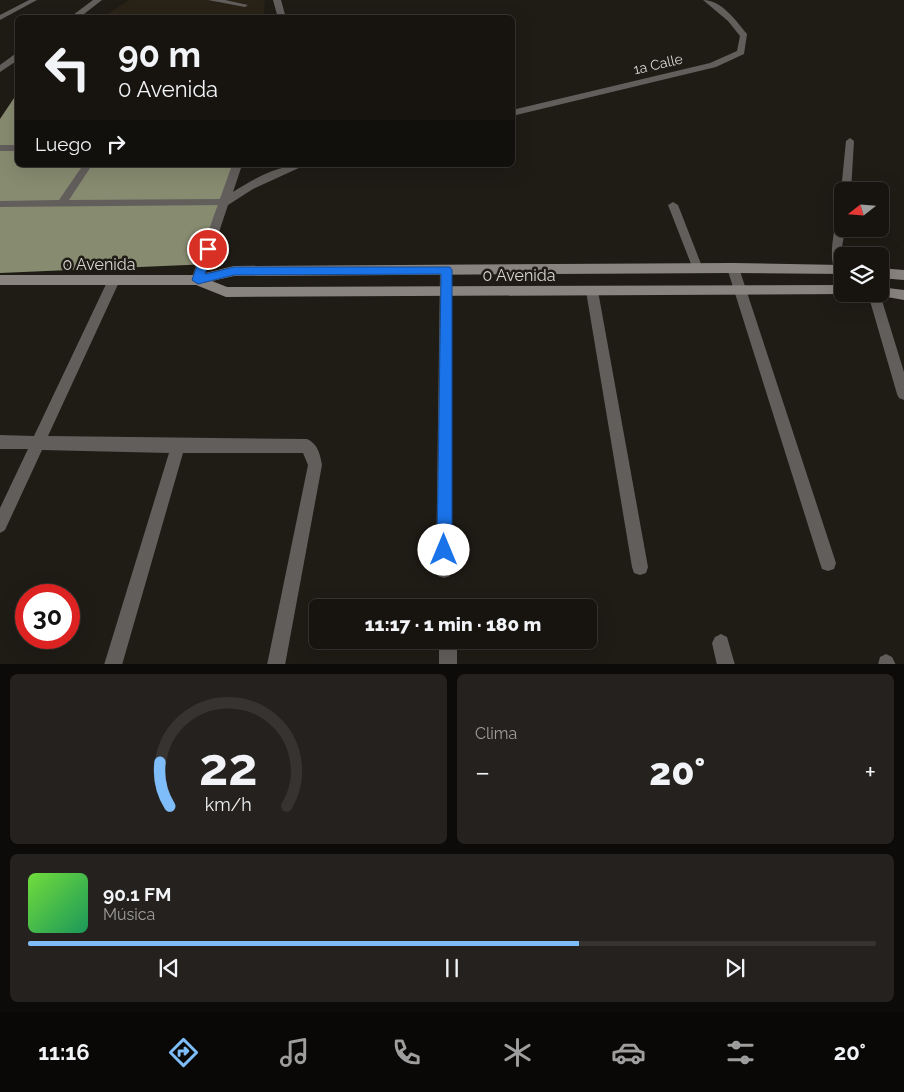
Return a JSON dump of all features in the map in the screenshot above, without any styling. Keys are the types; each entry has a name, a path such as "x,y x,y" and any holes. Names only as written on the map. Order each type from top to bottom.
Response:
{"main road":[{"name":"0 Avenida","path":"0,280 198,280 234,271 733,268 834,270"},
{"path":"889,274 904,275"},
{"name":"0 Avenida","path":"198,280 226,292 834,290"},
{"path":"889,293 904,295"}],"street":[{"path":"77,15 98,0"},
{"path":"277,0 281,15"},
{"name":"1a Calle","path":"515,112 713,65 741,52 744,36 731,19 707,0"},
{"path":"0,69 15,58"},
{"path":"198,280 236,167"},
{"path":"224,202 249,186 292,167"},
{"path":"733,268 828,563"},
{"path":"444,570 446,270"},
{"path":"0,525 40,443 114,280"},
{"path":"592,291 640,567"},
{"path":"876,302 904,394"},
{"path":"0,442 178,446 308,446 313,454 315,465 276,664"},
{"path":"113,664 178,446"},
{"path":"720,643 726,664"},
{"path":"448,649 448,664"}],"lane":[{"path":"0,18 34,0"},
{"path":"211,0 245,5"},
{"path":"847,182 850,141"},
{"path":"0,148 15,148"},
{"path":"62,203 87,167"},
{"path":"0,204 224,202"},
{"path":"673,205 698,269"}],"shaded area":[{"path":"129,0 265,1 264,15 106,15"}],"building":[{"path":"15,96 15,167 234,167 210,264 0,273 0,119"}],"route":[{"path":"208,249 198,280 234,271 446,270 444,550"}]}
